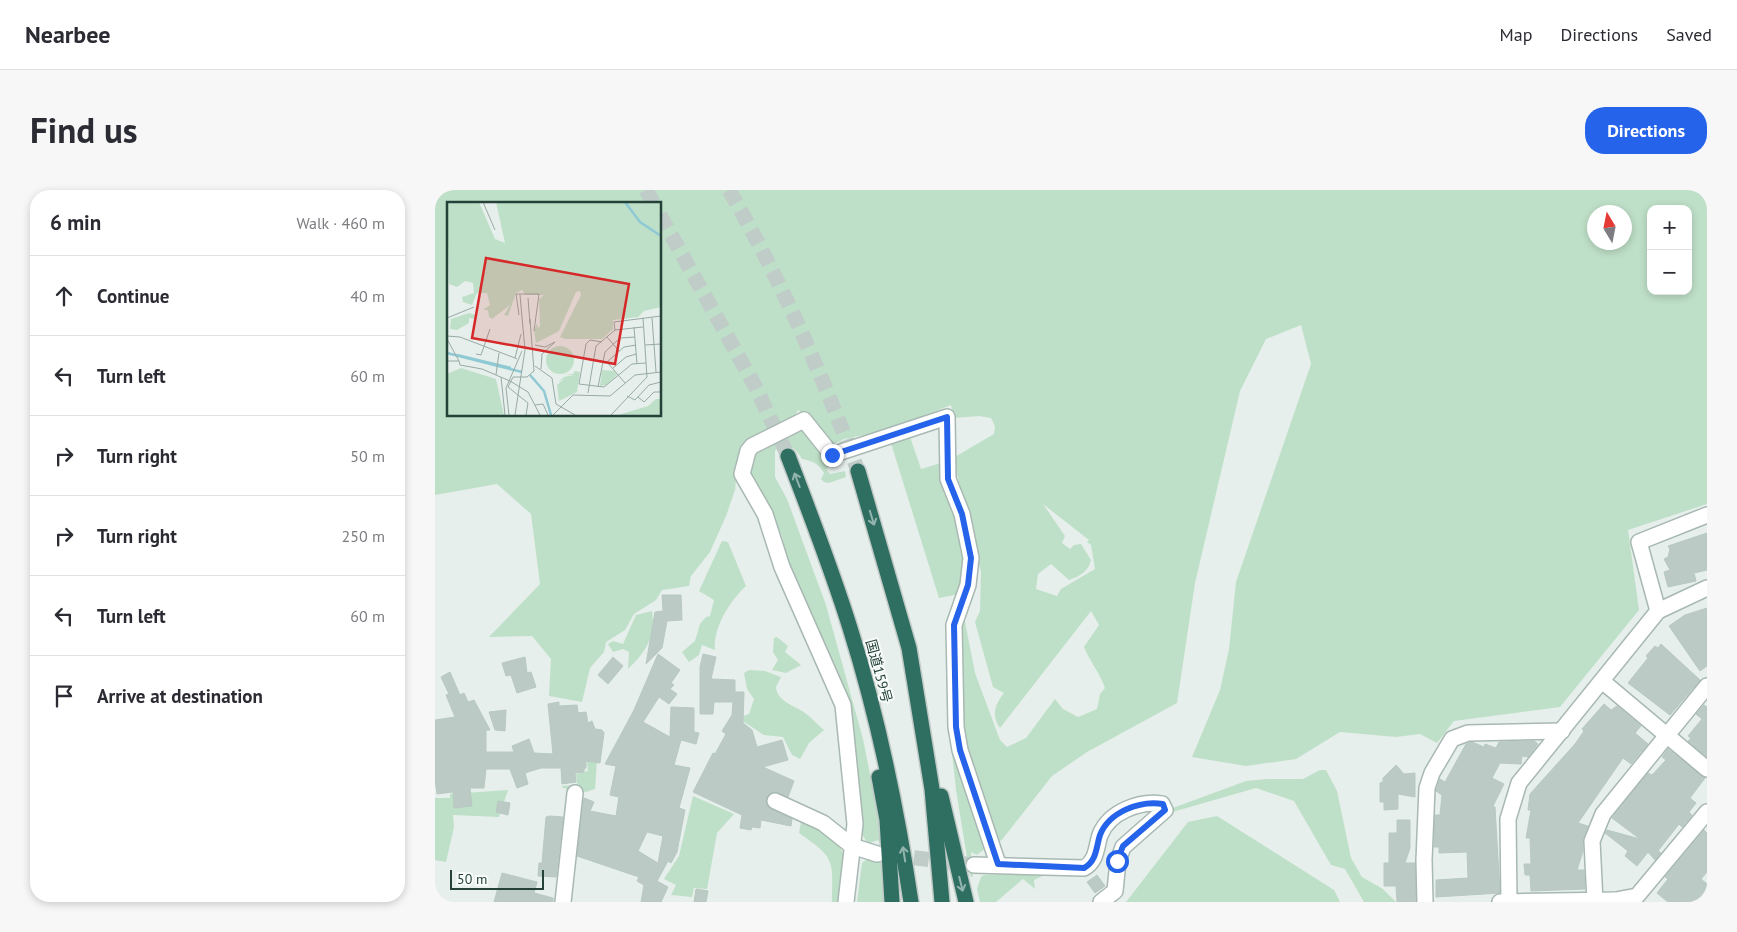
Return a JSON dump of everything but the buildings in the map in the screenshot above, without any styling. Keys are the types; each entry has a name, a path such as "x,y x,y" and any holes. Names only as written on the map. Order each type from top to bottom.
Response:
{"highway":[{"name":"国道159号","path":"788,456 834,579 863,672 894,799 911,902"},
{"path":"858,471 909,648 966,902"},
{"path":"805,501 844,636 879,774 887,820 892,902"},
{"path":"909,648 932,789 942,902"}],"street":[{"path":"846,902 855,824 843,705 782,566 765,514 743,474 748,451 757,442 805,420 832,455 947,417 948,479 962,514 971,558 968,585 954,625 956,727 960,750 998,864"},
{"path":"1658,611 1639,542 1693,519 1707,516"},
{"path":"1509,902 1509,819 1519,783 1658,611 1707,588"},
{"path":"1602,682 1707,769"},
{"path":"1595,901 1593,841 1603,814 1707,686"},
{"path":"1425,902 1424,851 1427,788 1431,773 1452,739 1468,733 1562,731"},
{"path":"563,902 575,793"},
{"path":"775,801 823,823 852,846 877,854"},
{"path":"974,865 998,864 1084,868 1092,862 1101,833 1111,819 1138,803 1163,804 1165,810 1123,846 1117,861 1115,891 1101,902"},
{"path":"1499,902 1640,899 1707,812"}],"green space":[{"path":"435,190 1707,190 1707,504 1628,530 1639,610 1560,707 1454,721 1437,743 1420,734 1396,737 1340,732 1296,759 1246,766 1192,757 1220,690 1229,649 1236,582 1311,364 1301,325 1266,339 1240,391 1195,583 1177,703 1087,752 1052,776 1001,841 994,837 964,746 960,633 964,617 975,673 1000,740 1007,747 1026,738 1055,699 1063,709 1078,717 1097,709 1100,694 1105,688 1084,647 1099,625 1091,611 1000,728 997,724 995,710 998,701 1004,693 993,687 975,622 980,611 981,572 953,458 994,434 995,426 991,418 979,416 954,418 951,405 888,430 844,439 834,444 810,419 798,410 793,419 752,440 738,458 735,490 726,516 710,552 691,576 689,586 662,590 656,600 634,614 625,630 606,642 604,652 590,668 582,702 549,696 551,659 532,636 489,637 540,584 531,514 497,484 435,495","holes":["1043,504 1089,540 1087,542 1091,545 1095,569 1061,589 1057,596 1036,589 1038,574 1051,564 1069,580 1083,573 1088,568 1091,560 1081,544 1074,545 1070,549 1062,543 1065,536"]},
{"path":"803,429 829,459 830,466 826,469 830,474 845,471 846,477 829,483 824,482 821,479 824,473 820,467 802,459 793,448 787,445 779,445 775,451 775,477 787,499 826,605 863,739 884,843 886,902 857,902 862,863 869,858 878,862 880,843 878,840 870,843 866,841 861,832 850,705 786,561 782,536 770,511 746,471 757,448"},
{"path":"909,434 921,469 941,463 966,566 959,594 939,598 890,440"},
{"path":"722,541 728,542 746,586 734,599 724,615 717,632 715,650 702,645 699,655 689,662 682,652 695,641 700,624 706,617 710,616 714,600 699,591"},
{"path":"652,611 651,636 645,650 628,669 629,652 623,649 613,652 608,644 613,641 623,644 636,615"},
{"path":"777,637 788,646 785,652 801,665 786,673 772,670 778,660 773,652 774,638"},
{"path":"749,670 765,671 781,677 776,687 783,700 805,713 824,730 809,743 800,759 792,755 783,737 764,735 738,718 749,714 754,699 747,689 744,673"},
{"path":"585,743 597,761 595,789 586,792 563,788 562,786 577,785 576,774 588,771"},
{"path":"951,743 987,847 977,855 971,852 973,877 970,876 956,790"},
{"path":"1320,770 1326,770 1337,791 1351,858 1362,877 1383,889 1396,902 1364,902 1345,869 1331,865 1294,801 1256,788 1169,813 1170,809 1246,781 1303,779"},
{"path":"508,790 499,817 453,815 454,827 446,862 435,860 435,798 450,798 450,794"},
{"path":"693,796 734,814 717,833 707,889 694,888 692,897 671,895 676,885 664,879 679,856"},
{"path":"1217,816 1334,890 1340,902 1126,902 1188,822"},
{"path":"802,817 840,847 845,859 843,902 832,902 832,877 829,861 826,854 799,833"},
{"path":"1047,874 1034,880 1035,889 1023,879 996,902 980,902 977,889 981,877 984,875"}],"tunnel":[{"path":"646,190 653,202"},
{"path":"729,190 783,293 830,399 858,471"},
{"path":"661,217 755,386 788,456"},
{"path":"891,855 974,865"}],"route":[{"path":"832,455 947,417 948,479 962,514 971,558 971,572 968,585 954,625 956,727 960,750 998,864 1084,868 1092,862 1101,833 1111,819 1138,803 1163,804 1165,810 1123,846 1117,861"}]}
